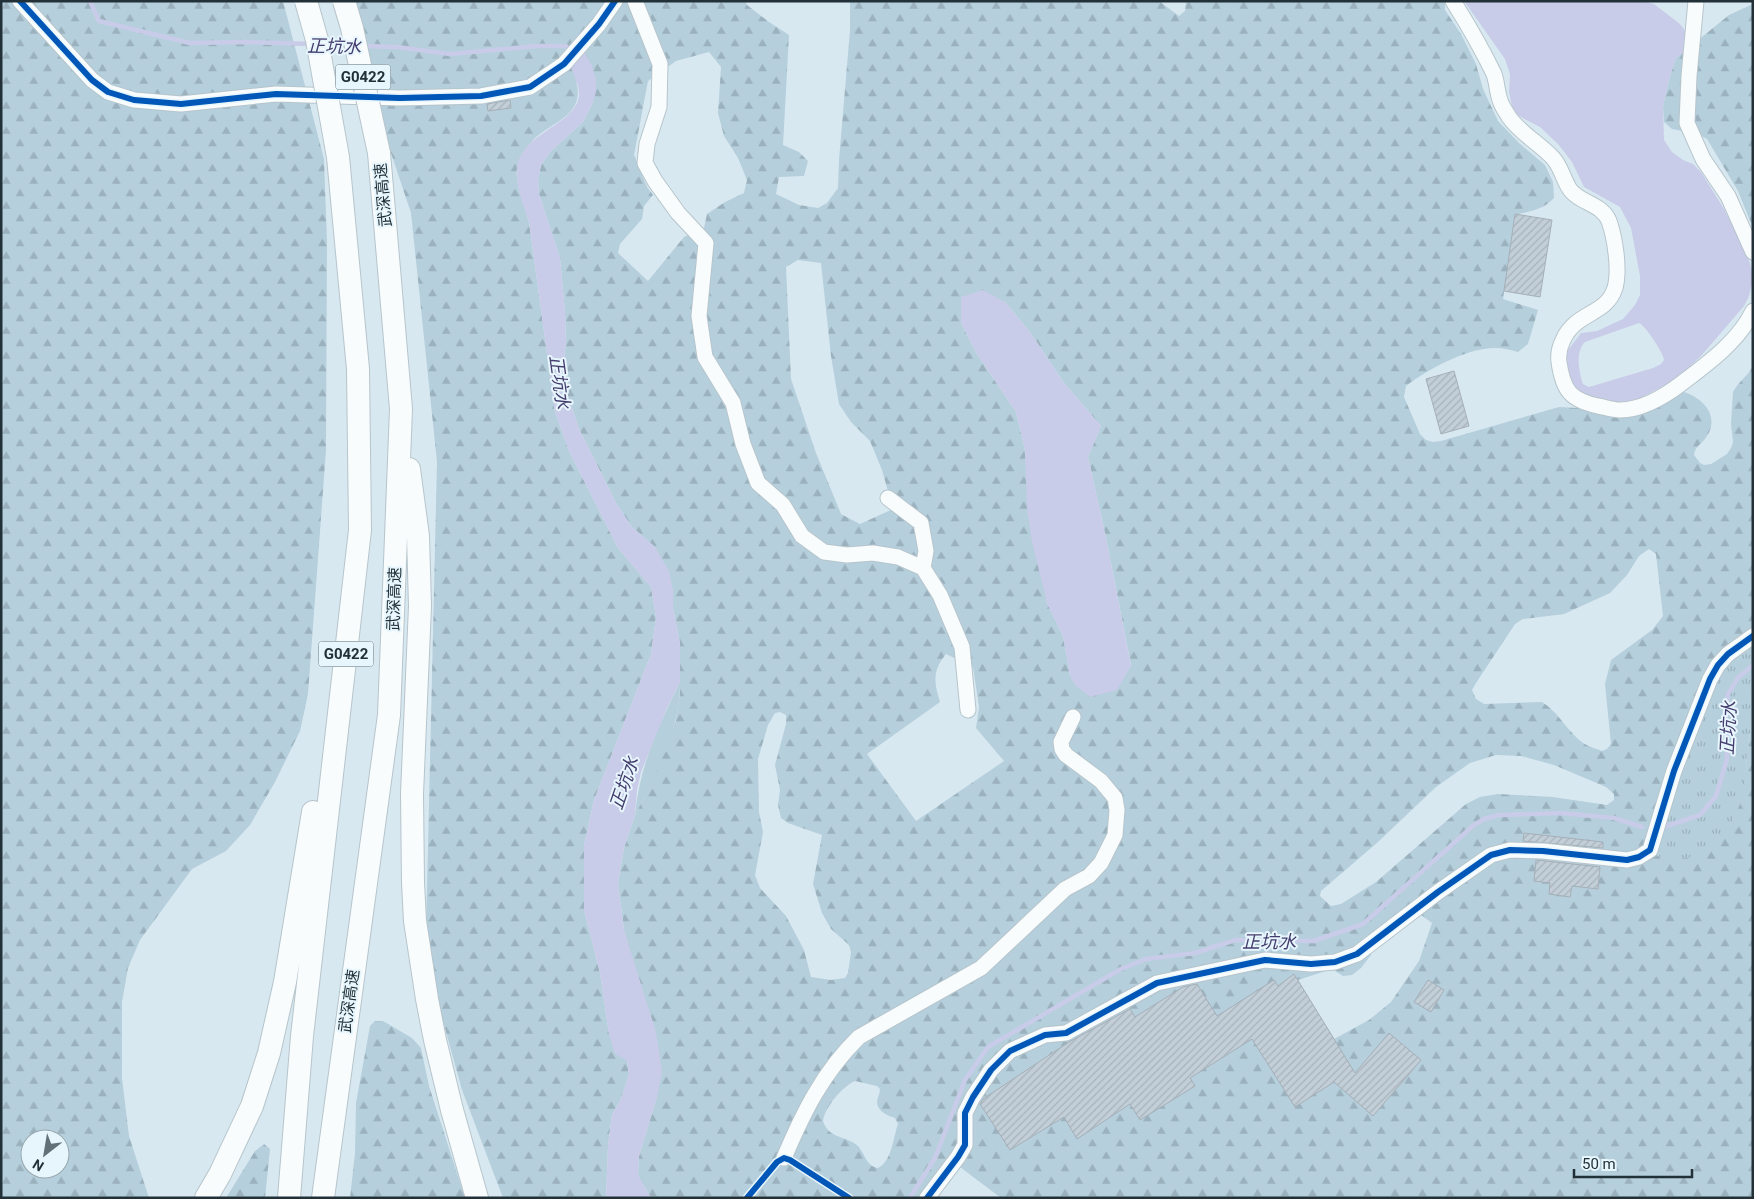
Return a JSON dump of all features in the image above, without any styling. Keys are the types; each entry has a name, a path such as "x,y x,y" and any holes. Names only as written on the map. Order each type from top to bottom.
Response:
{"highway":[{"name":"G0422","path":"289,1198 302,1036 360,530 358,369 338,157 317,40 306,1"},
{"name":"武深高速","path":"323,1198 389,715 401,409 379,153 352,28 344,1"},
{"path":"401,409 419,545 420,606 412,794 413,883 416,921 435,1040 452,1110 477,1198"},
{"path":"206,1198 220,1174 252,1106 271,1044 285,982 360,530"}],"street":[{"path":"20,1 92,80 108,92 134,100 181,104 276,94 400,98 481,96 530,87 567,61 599,24 615,1"},
{"path":"635,1 660,64 659,107 647,144 645,162 655,181 678,213 706,243 699,316 705,357 733,403 743,444 758,483 784,505 802,536 824,552 847,555 873,553 898,557 923,568 940,595 962,647 968,710"},
{"path":"1454,1 1477,40 1495,77 1500,100 1509,117 1554,159 1569,189 1579,198 1595,205 1608,218 1615,242 1615,286 1611,298 1598,310 1571,326 1561,344 1559,360 1564,382 1574,399 1588,404 1619,410 1639,407 1656,399 1680,384 1729,344 1753,311"},
{"path":"1696,1 1687,123 1703,159 1728,196 1753,252"},
{"path":"888,498 921,524 926,551 923,568"},
{"path":"927,1198 965,1145 966,1113 973,1097 991,1070 1010,1051 1045,1035 1066,1033 1157,983 1265,960 1311,964 1335,962 1357,954 1438,892 1491,855 1510,850 1626,860 1639,857 1650,850 1674,771 1710,679 1718,665 1728,654 1753,636"},
{"path":"784,1158 816,1090 847,1049 859,1038 981,968 1065,889 1089,876 1101,863 1115,835 1117,810 1115,798 1101,781 1066,755 1062,748 1062,742 1074,717"}],"green space":[{"path":"1,1 283,1 324,159 327,242 326,450 308,694 300,731 275,782 250,825 226,851 192,869 140,940 128,968 122,1002 122,1078 129,1136 149,1198 1,1198"},
{"path":"355,1 745,1 747,5 769,22 789,35 783,145 799,152 808,161 804,176 779,177 776,194 799,205 818,208 827,203 838,188 850,30 850,1 1159,1 1179,16 1185,11 1186,1 1445,1 1445,10 1461,34 1476,64 1483,89 1498,121 1519,143 1545,165 1553,182 1554,198 1541,208 1515,215 1503,299 1538,310 1528,344 1518,352 1495,348 1460,356 1425,373 1406,386 1404,397 1420,434 1426,440 1433,442 1441,441 1559,407 1596,409 1622,418 1635,415 1684,392 1692,395 1704,404 1711,417 1710,431 1694,455 1700,463 1704,465 1711,464 1727,454 1731,448 1733,442 1731,424 1733,392 1753,366 1753,642 1729,659 1746,773 1747,750 1753,713 1753,1198 1001,1198 960,1167 935,1198 651,1198 638,1175 639,1156 657,1097 631,956 624,930 618,883 624,848 635,815 664,753 676,720 680,694 680,644 673,608 673,590 655,547 632,527 616,503 579,429 568,396 563,366 566,343 560,258 539,194 538,180 541,165 550,152 583,122 593,102 576,81 578,93 572,110 534,139 520,162 517,174 529,222 555,412 569,451 618,548 651,587 656,617 651,654 594,800 584,845 584,910 600,973 609,1034 627,1060 629,1075 620,1101 612,1115 608,1145 606,1198 503,1198 462,1090 435,992 426,932 437,462 411,213 390,150","holes":["709,52 721,67 718,113 724,136 738,158 747,180 744,193 725,202 707,214 704,228 684,237 648,281 618,253 620,244 642,219 644,206 653,195 647,187 634,155 648,81 676,61","798,260 821,263 831,356 839,404 851,422 870,441 882,470 893,509 860,524 841,514 816,453 791,379 786,267","961,297 1005,302 1030,332 1064,383 1101,426 1088,457 1131,665 1070,676 1063,636 1047,603 1027,476 1025,450 1016,412 977,354 961,323","1649,549 1656,554 1663,616 1652,630 1611,660 1605,684 1611,744 1607,749 1602,751 1580,741 1552,710 1542,702 1484,704 1476,699 1472,690 1515,624 1523,619 1564,614 1610,593 1627,575 1639,556","946,654 973,667 979,707 976,728 1004,761 916,821 867,754 940,702 936,689 938,666","780,712 786,715 786,724 775,765 780,790 778,805 781,818 788,823 822,835 813,884 822,913 831,929 849,945 851,952 848,973 845,978 831,980 811,977 804,950 786,916 760,888 755,875 763,832 759,812 758,759 768,725 775,713","1496,755 1521,756 1554,765 1606,787 1614,794 1614,800 1607,805 1553,797 1498,794 1480,797 1466,804 1376,882 1341,904 1331,906 1320,896 1321,891 1378,842 1436,787 1470,763","1417,912 1432,923 1419,961 1391,1002 1369,1020 1334,1039 1298,980 1332,969 1343,976 1352,975 1361,968 1371,955 1371,939","855,1081 877,1086 880,1089 877,1105 886,1114 895,1118 898,1124 889,1155 883,1165 878,1168 873,1167 867,1161 858,1146 832,1133 825,1126 824,1116 840,1093"]},
{"path":"1753,4 1753,228 1738,191 1707,139 1698,134 1672,129 1664,122 1663,106 1676,58 1729,15"},
{"path":"1753,642 1753,713 1747,750 1746,773 1740,804 1730,826 1714,845 1688,858 1673,860 1653,855 1678,773 1721,668"},
{"path":"680,682 679,699 672,734 659,768 635,815 637,796 651,746"},
{"path":"375,1021 383,1021 412,1038 421,1048 429,1086 465,1198 350,1198 355,1153 356,1103 370,1026"},
{"path":"264,1144 270,1149 265,1198 226,1198 255,1151"}],"water":[{"path":"1464,1 1642,1 1654,4 1680,24 1691,39 1691,47 1676,58 1670,76 1663,106 1664,140 1672,152 1693,164 1701,172 1724,209 1748,257 1752,271 1752,284 1744,306 1701,356 1671,382 1633,402 1621,404 1590,400 1573,387 1568,373 1565,354 1581,333 1597,331 1623,319 1635,305 1640,295 1640,276 1631,228 1620,207 1584,187 1572,162 1558,144 1540,127 1517,115 1512,106 1509,92 1510,74 1505,59","holes":["1639,323 1661,352 1664,360 1661,364 1589,387 1583,384 1579,368 1579,357 1585,342"]},
{"path":"584,51 592,66 596,80 596,92 593,102 583,122 550,152 541,165 538,180 539,194 560,258 565,312 566,343 563,366 565,381 579,429 616,503 632,527 655,547 669,571 673,590 673,608 680,644 680,682 667,708 641,772 635,815 624,848 618,883 624,930 656,1032 662,1071 657,1097 639,1156 638,1175 651,1198 606,1198 608,1145 612,1115 620,1101 629,1075 627,1060 615,1054 609,1034 600,973 584,910 584,845 594,800 651,654 656,617 651,587 618,548 569,451 555,412 529,222 517,182 520,156 528,146 560,122 576,105 579,91 571,67"},
{"path":"983,290 1005,302 1030,332 1064,383 1101,426 1088,457 1131,666 1117,690 1090,697 1075,685 1070,676 1063,636 1047,603 1032,542 1027,508 1025,450 1016,412 977,354 961,323 961,297"}],"building":[{"path":"510,100 511,108 488,111 487,104"},
{"path":"1515,214 1552,220 1540,297 1504,291"},
{"path":"1454,371 1469,426 1441,434 1426,379"},
{"path":"1524,833 1603,842 1603,848 1523,841"},
{"path":"1536,860 1600,867 1598,889 1572,886 1570,897 1549,894 1550,883 1534,881"},
{"path":"1294,974 1355,1073 1389,1033 1421,1060 1373,1116 1334,1082 1295,1107 1252,1039 1190,1078 1195,1086 1140,1120 1130,1104 1077,1139 1064,1117 1010,1150 980,1104 983,1099 1069,1042 1130,1009 1135,1017 1183,987 1197,984 1217,1016 1274,980 1278,986"},
{"path":"1428,980 1444,990 1431,1012 1414,1002"}],"waterway":[{"name":"正坑水","path":"90,1 99,21 190,43 311,44"},
{"name":"正坑水","path":"324,45 348,45"},
{"name":"正坑水","path":"364,46 397,47 450,54 537,46 566,46 572,53"},
{"name":"正坑水","path":"1664,827 1700,815 1716,796 1727,759 1726,715 1728,694 1738,678 1753,665"},
{"name":"正坑水","path":"910,1198 935,1158 965,1080 988,1047 1121,969 1146,959 1195,953 1235,940 1314,941 1363,924 1474,825 1484,819 1499,815 1561,813 1614,818 1642,827"}],"cycle path":[{"path":"20,1 92,80 108,92 134,100 181,104 276,94 400,98 481,96 530,87 564,64 599,24 615,1"},
{"path":"927,1198 965,1145 965,1113 973,1097 991,1070 1010,1051 1045,1035 1066,1033 1157,983 1265,960 1311,964 1335,962 1357,954 1438,892 1491,855 1510,850 1543,851 1627,860 1639,857 1650,850 1674,771 1710,679 1718,665 1728,654 1753,636"},
{"path":"747,1198 777,1162 784,1158 849,1198"}]}
